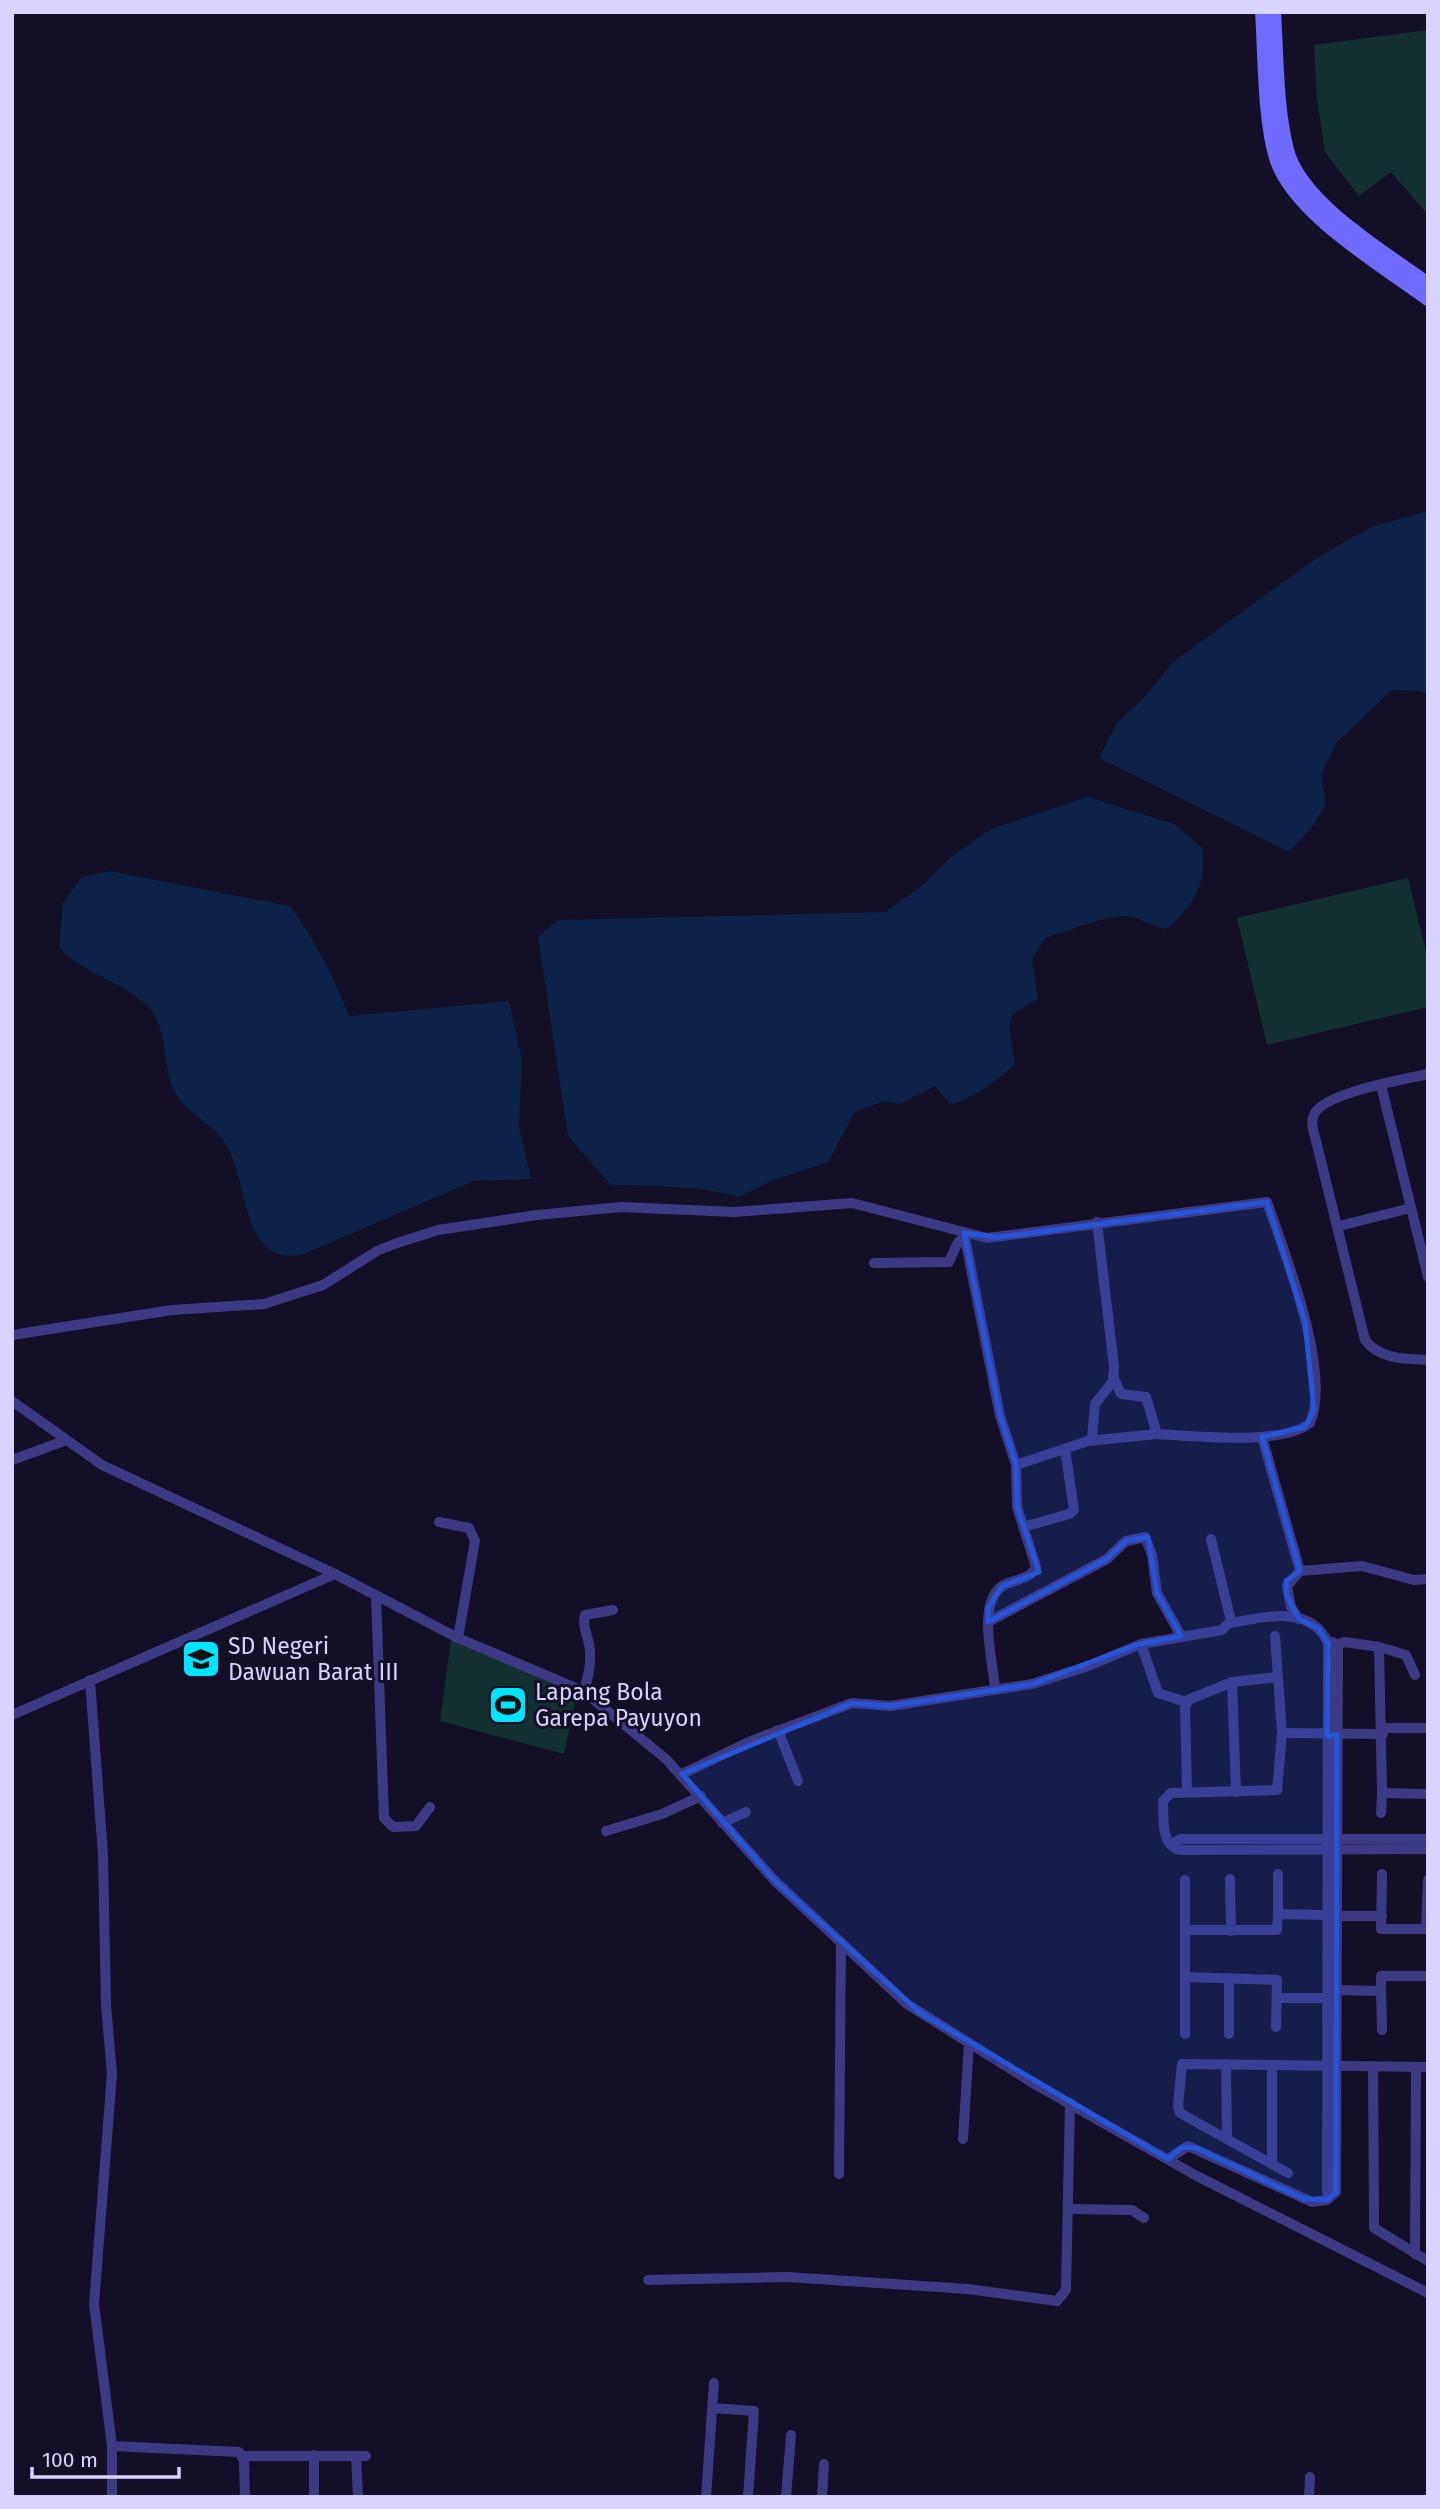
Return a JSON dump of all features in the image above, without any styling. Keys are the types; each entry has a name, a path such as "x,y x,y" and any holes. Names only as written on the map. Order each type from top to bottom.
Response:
{"street":[{"path":"1262,12 1277,121 1287,153 1303,182 1324,206 1428,285"},
{"path":"1274,12 1276,158 1293,191 1315,215 1428,299"},
{"path":"1428,1074 1381,1084 1327,1103 1313,1115 1315,1137 1365,1340 1371,1348 1387,1356 1428,1360"},
{"path":"1381,1084 1428,1277"},
{"path":"12,1335 172,1310 264,1304 323,1285 377,1251 394,1244 460,1226 621,1206 734,1212 852,1203 965,1235 999,1237 1097,1222 1267,1202 1305,1321 1314,1382 1314,1411 1305,1427 1262,1437 1157,1434 1088,1441 1016,1465"},
{"path":"1339,1226 1411,1208"},
{"path":"1097,1222 1113,1376 1121,1394 1142,1395 1150,1401 1157,1434"},
{"path":"874,1263 949,1262 958,1242 965,1235"},
{"path":"965,1235 1000,1416 1016,1465 1017,1507 1036,1567 1030,1575 1002,1586 995,1593 988,1608 995,1688"},
{"path":"1088,1441 1092,1438 1095,1404 1113,1376"},
{"path":"12,1401 64,1441 131,1480 335,1574 458,1638 583,1691 682,1774 775,1881 907,2004 1168,2159 1281,2220 1428,2293"},
{"path":"1262,1437 1300,1571"},
{"path":"12,1460 64,1441"},
{"path":"1023,1527 1069,1514 1074,1510 1065,1449"},
{"path":"439,1522 469,1528 475,1541 458,1638"},
{"path":"988,1622 1107,1559 1126,1541 1145,1537 1152,1555 1157,1593 1181,1636"},
{"path":"1210,1539 1230,1623"},
{"path":"1299,1619 1291,1607 1287,1586 1300,1571 1353,1565 1414,1580 1428,1578"},
{"path":"12,1715 335,1574"},
{"path":"376,1596 384,1818 393,1827 416,1826 430,1807"},
{"path":"583,1691 589,1678 590,1648 583,1620 585,1615 613,1610"},
{"path":"682,1774 778,1730 852,1703 890,1706 1048,1680 1141,1644 1223,1630 1230,1623 1276,1614 1299,1619 1318,1628 1332,1644 1331,1916 1327,1998 1336,2192 1327,2200 1312,2202 1188,2146 1168,2159"},
{"path":"1275,1636 1282,1733 1277,1790 1171,1793 1163,1801 1165,1836 1171,1844 1180,1850 1412,1844 1428,1839"},
{"path":"1332,1644 1345,1642 1379,1647 1406,1655 1415,1675"},
{"path":"1141,1644 1158,1693 1186,1702 1232,1682 1278,1677"},
{"path":"1379,1647 1383,1731 1381,1813"},
{"path":"90,1680 103,1856 106,2005 112,2074 94,2304 112,2446 112,2497"},
{"path":"1232,1682 1236,1792"},
{"path":"1186,1702 1187,1791"},
{"path":"1282,1733 1332,1735 1428,1728"},
{"path":"778,1730 798,1781"},
{"path":"1382,1793 1428,1794"},
{"path":"606,1831 662,1814 701,1796"},
{"path":"722,1823 746,1812"},
{"path":"1412,1844 1428,1849"},
{"path":"1185,1930 1278,1930 1278,1874"},
{"path":"1382,1874 1381,1929 1427,1929 1428,1880"},
{"path":"1230,1879 1231,1930"},
{"path":"1185,1880 1185,2034"},
{"path":"1278,1914 1381,1916"},
{"path":"1331,1916 1335,1990 1332,2066"},
{"path":"839,2174 841,1942"},
{"path":"1382,2030 1381,1976 1428,1976 1428,1982"},
{"path":"1185,1977 1277,1980 1276,2027"},
{"path":"1229,2034 1230,1978"},
{"path":"1335,1990 1381,1991"},
{"path":"1277,1998 1327,1998"},
{"path":"963,2139 969,2043"},
{"path":"1288,2173 1186,2118 1178,2106 1182,2064 1428,2067"},
{"path":"1226,2064 1227,2138"},
{"path":"1272,2066 1272,2164"},
{"path":"1373,2066 1373,2222 1378,2233 1428,2261"},
{"path":"1415,2253 1416,2067"},
{"path":"648,2280 788,2277 968,2289 1057,2301 1066,2290 1070,2103"},
{"path":"1068,2209 1132,2210 1144,2218"},
{"path":"706,2497 714,2383"},
{"path":"712,2408 754,2411 748,2497"},
{"path":"786,2497 791,2435"},
{"path":"112,2446 239,2452 242,2456 245,2497"},
{"path":"314,2455 314,2497"},
{"path":"242,2456 361,2456 358,2497"},
{"path":"822,2497 824,2464"},
{"path":"1309,2497 1310,2477"}],"highlighted area":[{"path":"1267,1202 1305,1321 1314,1411 1305,1427 1262,1437 1300,1571 1286,1581 1287,1596 1299,1619 1318,1628 1328,1643 1327,1736 1337,1735 1336,2192 1327,2200 1304,2199 1196,2148 1182,2147 1168,2159 919,2012 775,1881 682,1774 852,1703 890,1706 1032,1684 1139,1644 1181,1636 1157,1593 1148,1537 1126,1541 1107,1559 988,1622 988,1608 1002,1586 1039,1572 1017,1507 1016,1465 1000,1416 964,1233 999,1237"}],"green space":[{"path":"1428,30 1428,215 1391,172 1359,196 1325,152 1317,100 1314,45"},
{"path":"1408,878 1428,960 1428,1007 1267,1045 1237,918"},
{"name":"Lapang Bola Garepa Payuyon","path":"451,1640 578,1689 564,1754 440,1721"}],"water":[{"path":"1428,511 1428,695 1421,691 1392,690 1337,742 1321,775 1326,804 1312,827 1289,852 1099,758 1117,723 1142,700 1173,662 1318,557 1371,527"},
{"path":"1088,797 1174,824 1202,848 1200,884 1191,903 1166,929 1125,916 1096,921 1045,938 1032,959 1038,999 1012,1015 1009,1029 1015,1063 985,1088 966,1099 950,1104 935,1086 900,1104 884,1101 855,1112 828,1162 774,1180 739,1197 692,1188 611,1185 568,1136 538,937 558,920 885,912 924,884 950,858 991,829"},
{"path":"109,871 290,906 323,959 349,1016 509,1001 522,1060 519,1127 531,1179 474,1181 304,1254 283,1255 267,1248 257,1235 249,1217 232,1156 223,1140 188,1109 172,1086 160,1028 151,1010 131,993 81,965 59,947 63,903 82,877"}],"place":[{"name":"SD Negeri Dawuan Barat III","path":"201,1659"},
{"name":"Lapang Bola Garepa Payuyon","path":"508,1705"}]}
